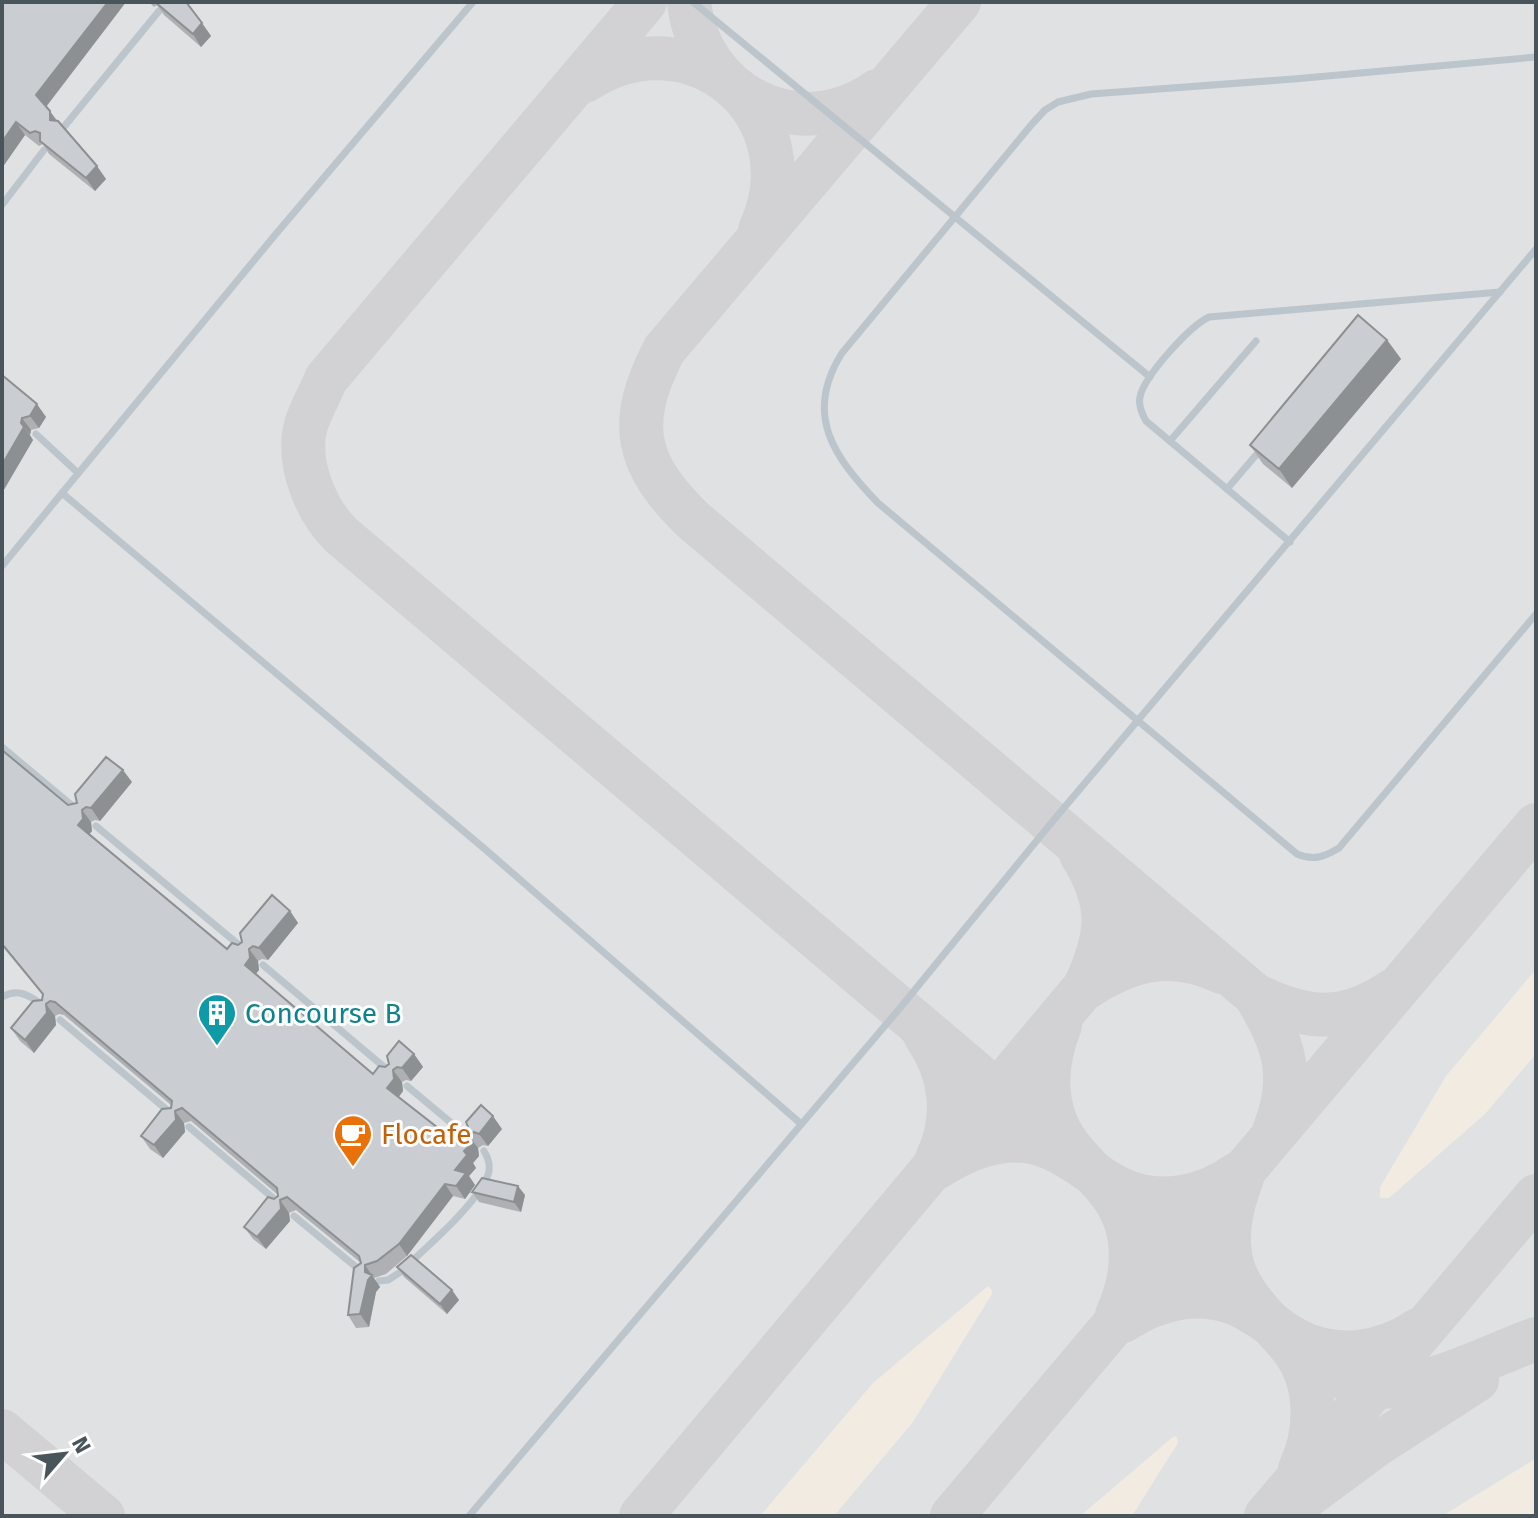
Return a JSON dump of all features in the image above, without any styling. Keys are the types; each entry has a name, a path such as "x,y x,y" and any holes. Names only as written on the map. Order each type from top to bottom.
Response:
{"lane":[{"path":"2,566 473,2"},
{"path":"693,2 1150,377"},
{"path":"63,128 159,11"},
{"path":"1536,57 1067,98 1045,110 1032,124 842,353 832,369 827,386 824,417 832,445 848,470 878,503 1297,854 1308,858 1319,857 1339,848 1536,614"},
{"path":"2,205 44,150"},
{"path":"469,1516 900,1008 1536,249"},
{"path":"1290,542 1146,421 1139,406 1141,392 1150,377 1194,327 1209,317 1500,292"},
{"path":"1170,441 1256,341"},
{"path":"36,434 78,473"},
{"path":"1227,489 1268,442"},
{"path":"62,493 486,850 800,1123"},
{"path":"2,747 80,812"},
{"path":"96,826 245,951"},
{"path":"263,965 392,1073"},
{"path":"2,997 19,992 31,996 46,1008"},
{"path":"60,1020 175,1116"},
{"path":"407,1086 470,1139"},
{"path":"189,1127 281,1205"},
{"path":"379,1281 388,1280 399,1273 472,1201 490,1166 484,1151"},
{"path":"294,1216 364,1274"}],"shaded area":[{"path":"2,2 1536,2 1536,1516 2,1516"}],"sand":[{"path":"1536,969 1536,1054 1485,1114 1389,1198 1380,1198 1380,1187 1446,1076"},
{"path":"988,1286 992,1294 913,1422 834,1516 760,1516 873,1383"},
{"path":"1174,1436 1178,1443 1132,1516 1080,1516"},
{"path":"1535,1459 1536,1516 1442,1516"}],"building":[{"path":"2,2 108,2 36,95 50,111 50,120 58,121 97,166 86,178 40,141 40,133 30,133 16,122 2,142"},
{"path":"155,2 186,2 202,23 193,34"},
{"path":"1358,315 1387,340 1279,469 1250,445"},
{"path":"2,375 37,404 30,416 22,418 24,427 2,465"},
{"name":"Concourse B","path":"2,750 68,805 77,803 75,794 106,757 123,770 91,808 82,810 83,819 78,825 227,949 232,943 238,945 242,942 240,933 272,895 290,911 259,948 253,946 249,949 250,958 245,965 373,1074 379,1066 389,1064 387,1056 399,1041 414,1054 402,1068 393,1070 394,1079 387,1088 451,1138 457,1131 466,1131 466,1122 481,1105 493,1116 479,1134 474,1132 469,1136 471,1144 464,1151 467,1155 455,1170 466,1173 456,1186 445,1184 399,1244 377,1261 365,1265 365,1272 372,1275 360,1314 348,1315 354,1268 361,1263 359,1256 287,1197 280,1200 281,1209 257,1237 244,1227 268,1197 274,1199 278,1196 277,1188 182,1108 175,1111 176,1120 154,1145 141,1136 162,1109 171,1108 172,1101 55,1002 46,1004 47,1013 25,1040 11,1028 33,1001 42,1000 43,994 2,944"},
{"path":"482,1178 518,1186 514,1202 472,1192"},
{"path":"411,1255 452,1290 440,1304 397,1267"}],"taxiway":[{"path":"645,2 326,379 308,419 304,439 306,469 323,512 341,535 1325,1369 1367,1385 1414,1384 1536,1339"},
{"path":"689,2 697,35 712,63 732,86 758,102 786,112 816,113 847,107 877,91"},
{"path":"959,2 664,350 644,400 641,422 643,442 659,481 694,521 1255,995"},
{"path":"585,81 625,63 665,58 701,67 732,86 756,113 770,148 772,187 760,230"},
{"path":"952,1516 1536,825"},
{"path":"1081,854 1098,889 1104,921 1098,953 1084,989 1118,970 1151,960 1185,960 1222,972"},
{"path":"641,1516 1151,908"},
{"path":"1274,1131 1284,1094 1284,1060 1273,1028 1255,995 1291,1010 1325,1015 1358,1009 1392,991"},
{"path":"1060,1025 1049,1072 1048,1088 1054,1118 1070,1147 1114,1198 1122,1212 1130,1241 1130,1271 1117,1315"},
{"path":"925,1035 941,1064 948,1095 947,1127 937,1159"},
{"path":"938,1167 983,1146 1019,1141 1056,1150 1120,1189 1150,1198 1195,1194 1237,1174"},
{"path":"1242,1178 1230,1222 1230,1256 1244,1290 1291,1347 1306,1375 1312,1422 1300,1469"},
{"path":"1266,1516 1536,1196"},
{"path":"1123,1321 1164,1301 1209,1297 1239,1305 1296,1340 1327,1351 1374,1349 1390,1345 1418,1330"},
{"path":"1303,1499 1376,1445 1477,1380"},
{"path":"2,1431 103,1516"}],"place":[{"name":"Concourse B","path":"217,1047"},
{"name":"Flocafe","path":"353,1168"}]}
